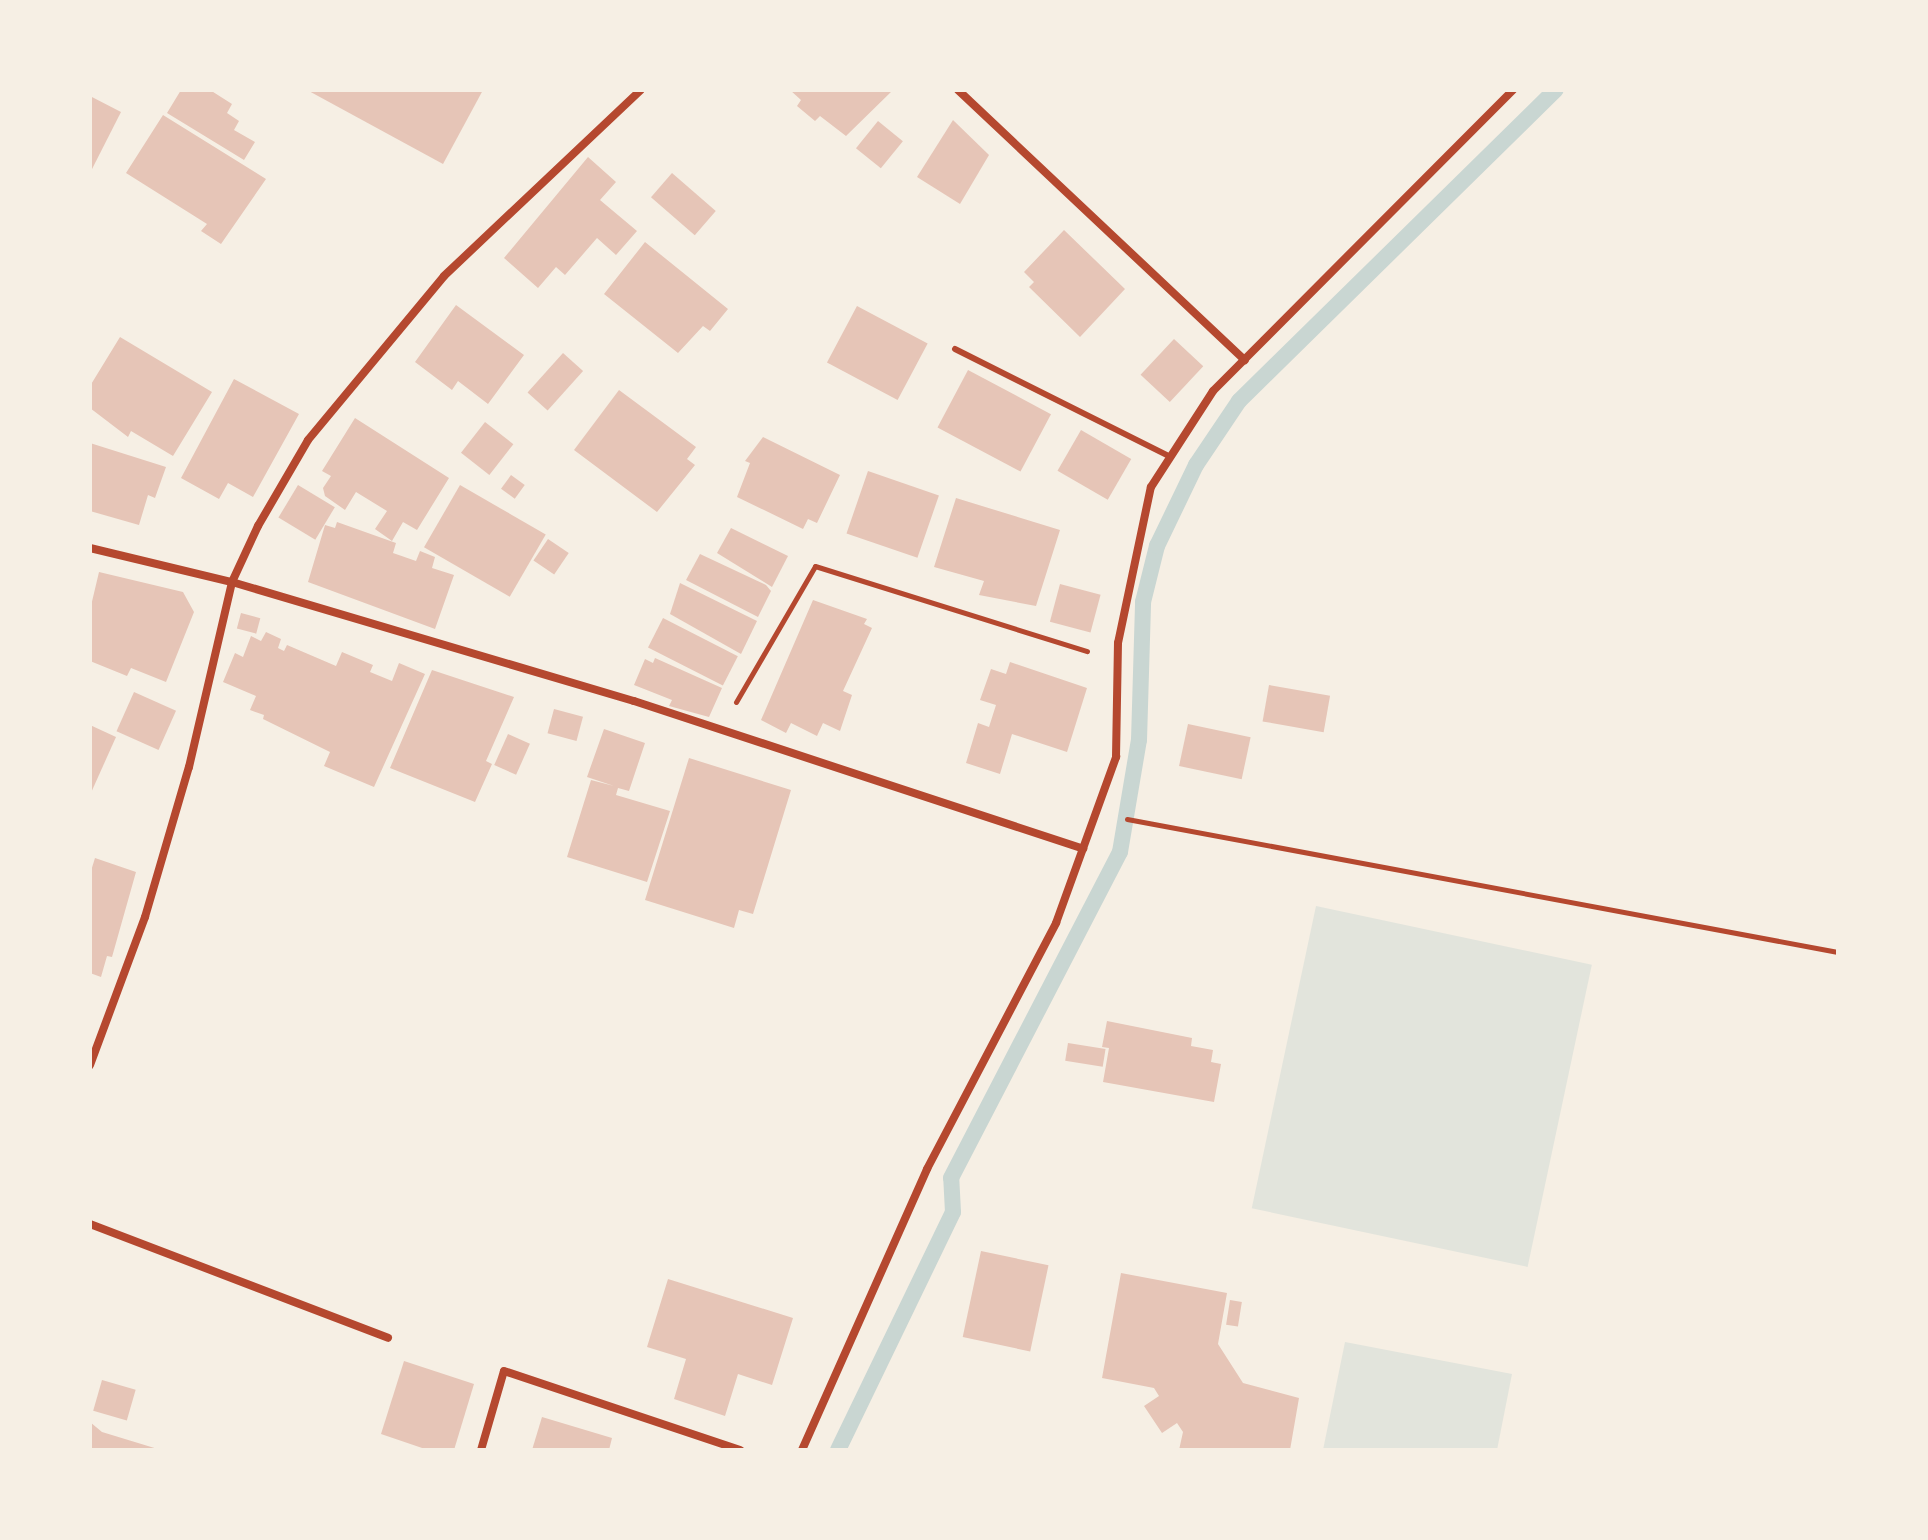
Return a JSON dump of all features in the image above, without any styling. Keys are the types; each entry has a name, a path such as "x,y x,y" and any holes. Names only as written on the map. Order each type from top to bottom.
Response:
{"street":[{"path":"90,1065 149,902 189,767 232,582 308,440 362,370 444,276 641,90"},
{"path":"958,90 1245,360"},
{"path":"802,1450 927,1169 1056,923 1083,849 1116,757 1118,661 1151,487 1213,391 1513,90"},
{"path":"90,548 232,582 720,730 1083,849"},
{"path":"90,1224 388,1338"},
{"path":"481,1450 504,1371 740,1450"}],"lane":[{"path":"955,349 1171,457"}],"path":[{"path":"720,730 815,566 1118,661"},
{"path":"1096,813 1838,952"}],"shaded area":[{"path":"1316,906 1592,965 1528,1267 1252,1208"},
{"path":"1345,1342 1512,1374 1497,1450 1323,1450"}],"building":[{"path":"181,90 210,90 232,104 227,113 239,121 234,130 255,142 244,160 167,113"},
{"path":"307,90 483,90 443,164"},
{"path":"790,90 893,90 846,136 820,116 815,121 797,106 801,100"},
{"path":"90,96 121,112 90,173"},
{"path":"163,115 266,179 221,244 201,231 207,224 126,173"},
{"path":"953,120 989,155 960,204 917,177"},
{"path":"878,121 903,141 881,168 856,148"},
{"path":"588,157 616,182 600,200 637,231 616,255 597,238 565,275 556,267 538,288 504,258"},
{"path":"672,173 716,211 695,235 651,197"},
{"path":"1064,230 1125,289 1080,337 1029,287 1034,282 1024,272"},
{"path":"645,242 728,309 710,331 703,326 678,353 604,294"},
{"path":"456,305 524,355 488,404 458,381 452,390 415,362"},
{"path":"857,306 928,344 898,400 827,363"},
{"path":"120,337 212,392 173,456 131,431 128,437 90,408 90,386"},
{"path":"1174,339 1203,366 1170,402 1141,375"},
{"path":"563,353 583,371 548,410 528,392"},
{"path":"968,370 1051,414 1020,472 937,427"},
{"path":"234,379 299,414 253,497 228,483 219,499 181,478"},
{"path":"619,390 696,447 687,459 695,465 657,512 574,450"},
{"path":"355,418 449,478 417,530 403,522 392,541 375,529 387,511 356,492 345,510 325,496 323,488 331,476 322,471"},
{"path":"485,422 513,444 489,475 461,453"},
{"path":"1081,430 1131,459 1108,500 1058,471"},
{"path":"763,437 840,475 817,523 808,519 803,529 737,497 750,463 745,461"},
{"path":"90,443 166,467 155,498 148,495 139,525 90,511"},
{"path":"868,471 939,495 917,558 847,533"},
{"path":"511,475 525,485 515,499 501,489"},
{"path":"298,485 335,507 315,540 278,518"},
{"path":"460,485 546,534 510,597 424,547"},
{"path":"956,498 1060,530 1036,606 979,595 984,581 934,567"},
{"path":"337,522 396,543 393,553 416,561 420,551 435,557 432,568 454,575 435,629 308,582 325,525 335,528"},
{"path":"731,528 788,556 772,587 717,553"},
{"path":"548,539 569,553 554,575 533,561"},
{"path":"700,554 766,585 771,591 758,617 686,580"},
{"path":"99,572 183,592 194,612 166,682 131,668 127,676 90,661 90,610"},
{"path":"680,583 757,621 741,654 670,614"},
{"path":"1060,584 1101,595 1090,633 1050,622"},
{"path":"813,600 867,619 864,624 872,628 843,691 852,695 840,731 823,723 817,736 791,723 786,733 761,720"},
{"path":"241,613 260,618 256,634 237,628"},
{"path":"663,618 738,656 723,686 648,647"},
{"path":"266,632 281,639 278,648 284,651 287,645 336,666 342,652 373,665 370,672 392,681 399,663 425,674 374,787 324,766 330,752 263,719 264,715 250,710 256,696 223,682 235,653 243,657 251,636 261,641"},
{"path":"655,658 722,688 709,717 669,706 672,700 634,685 645,659 653,663"},
{"path":"1010,662 1087,688 1067,752 1012,734 1000,774 966,763 978,723 989,727 996,705 980,700 991,669 1006,674"},
{"path":"432,670 514,697 486,761 492,764 475,802 390,768"},
{"path":"1269,685 1330,696 1324,732 1263,721"},
{"path":"134,692 176,711 159,750 117,731"},
{"path":"554,709 583,717 577,741 548,733"},
{"path":"1188,724 1251,737 1242,779 1179,766"},
{"path":"90,725 116,737 90,795"},
{"path":"604,729 645,743 629,791 618,788 616,795 670,811 647,882 567,857 591,780 614,786 587,777"},
{"path":"508,734 530,744 516,775 494,765"},
{"path":"689,758 791,790 753,914 739,910 734,928 645,900"},
{"path":"95,858 136,872 112,957 107,956 101,977 90,973 90,874"},
{"path":"1107,1021 1192,1038 1191,1046 1213,1050 1211,1062 1221,1064 1214,1102 1103,1082 1109,1048 1102,1047"},
{"path":"1068,1043 1106,1049 1103,1067 1065,1061"},
{"path":"981,1251 1048,1265 1030,1351 963,1337"},
{"path":"1121,1273 1227,1293 1218,1344 1243,1383 1299,1398 1290,1450 1179,1450 1183,1432 1177,1423 1162,1433 1144,1406 1159,1396 1154,1388 1102,1378"},
{"path":"668,1279 793,1318 772,1385 738,1374 725,1416 674,1399 686,1359 647,1347"},
{"path":"1230,1300 1242,1302 1238,1327 1226,1325"},
{"path":"404,1361 474,1384 454,1450 428,1450 381,1434"},
{"path":"102,1380 136,1390 127,1420 93,1411"},
{"path":"542,1417 612,1438 609,1450 532,1450"},
{"path":"90,1422 102,1432 161,1450 90,1450"}],"waterway":[{"path":"838,1450 953,1212 951,1178 1120,852 1139,740 1143,602 1157,546 1196,465 1239,401 1556,90"}]}
